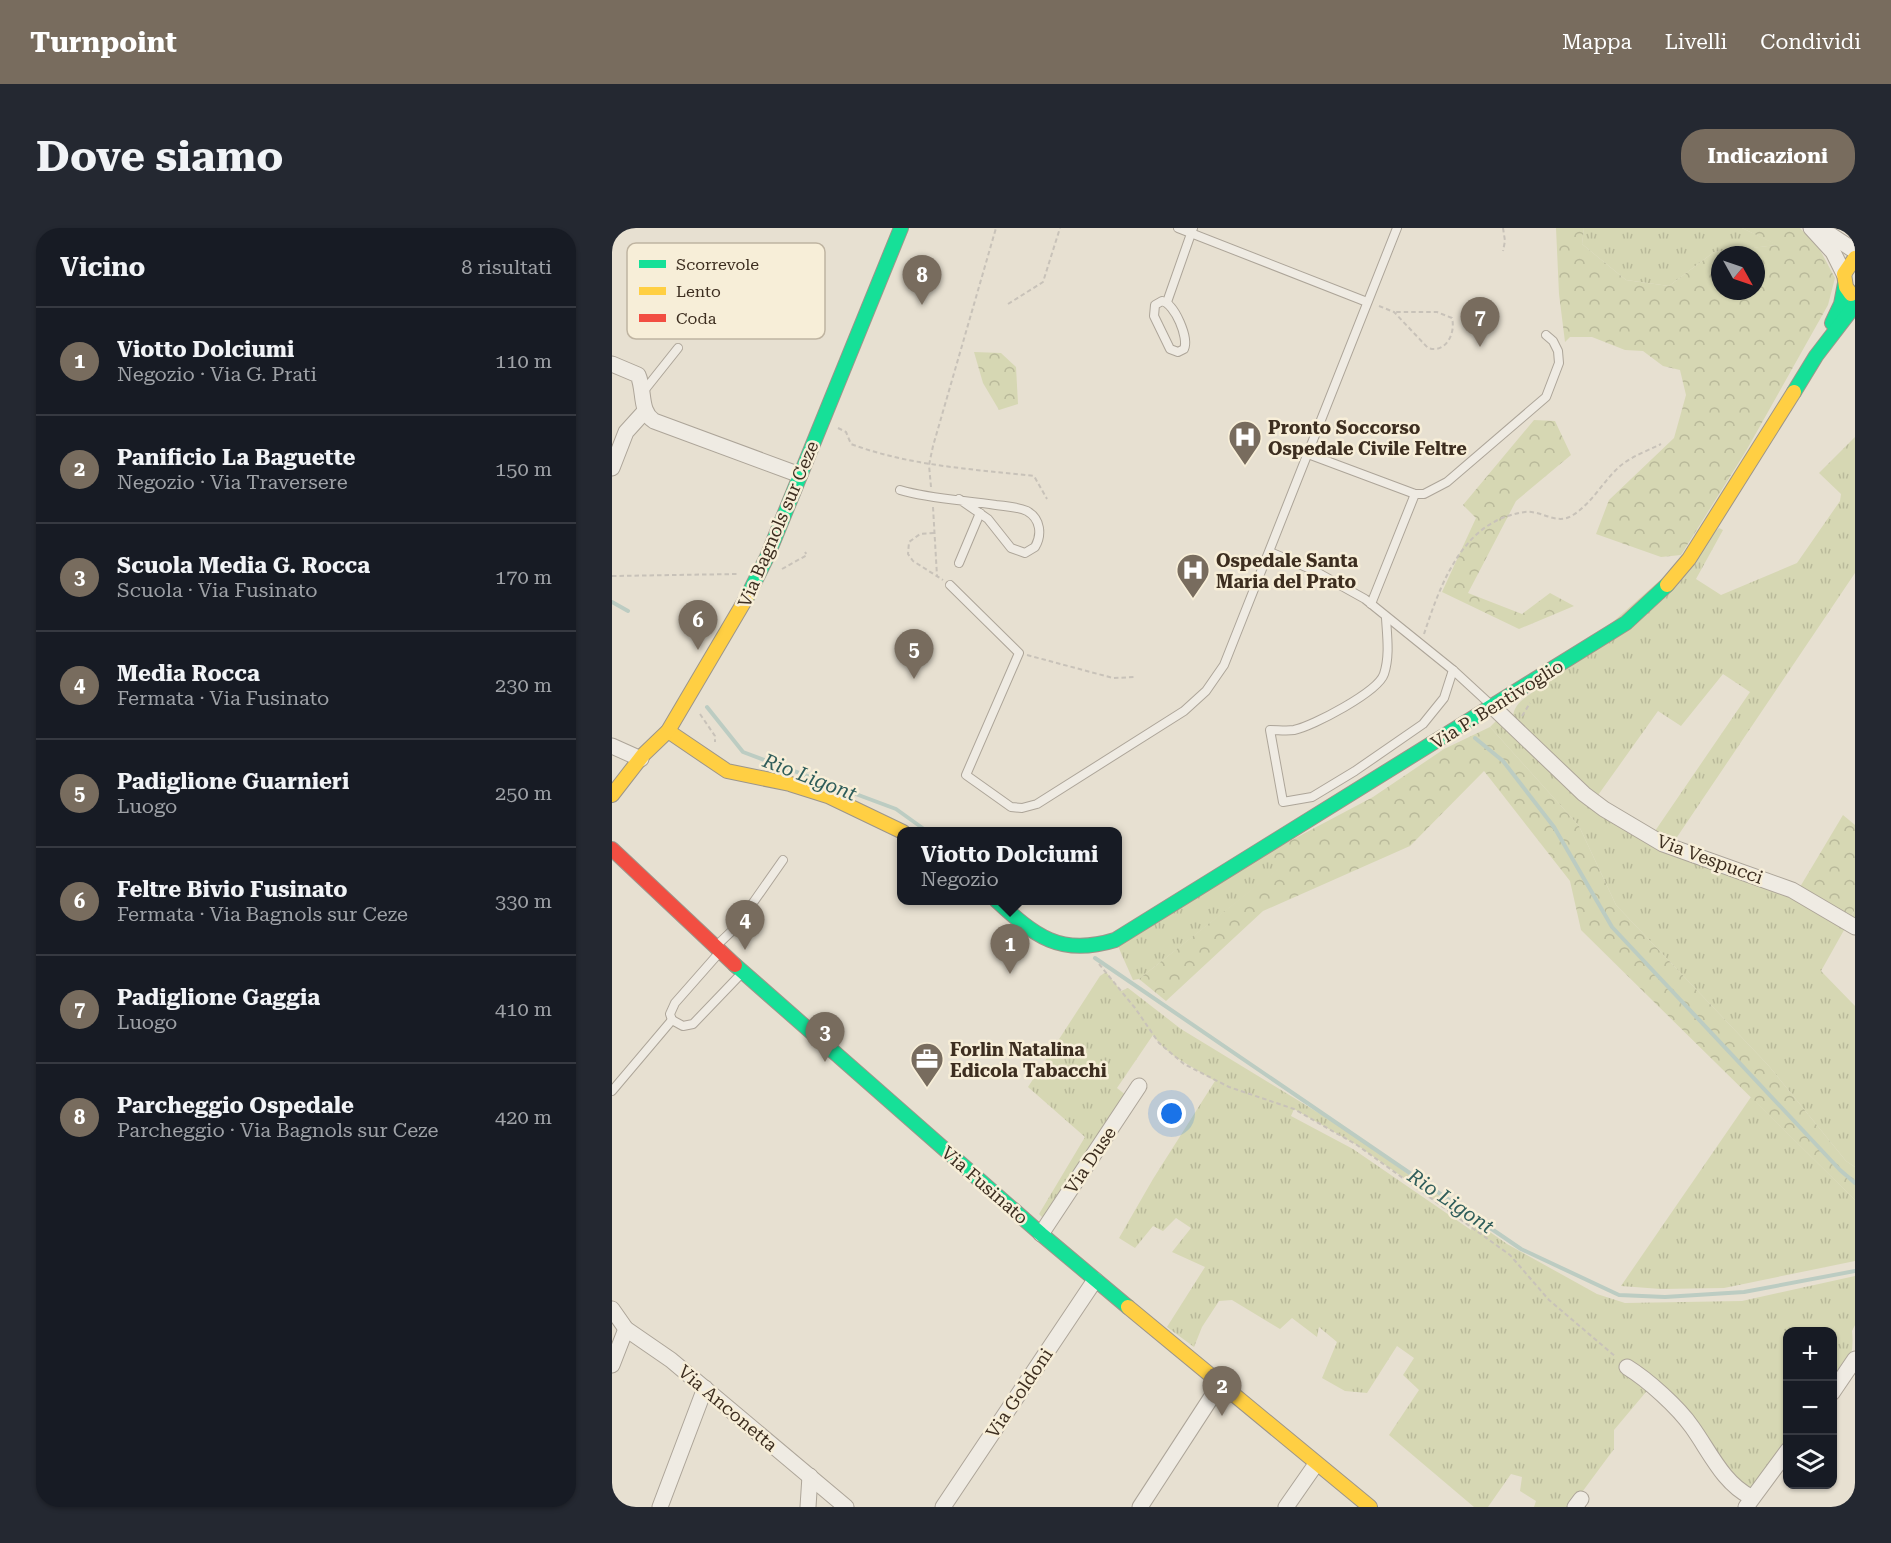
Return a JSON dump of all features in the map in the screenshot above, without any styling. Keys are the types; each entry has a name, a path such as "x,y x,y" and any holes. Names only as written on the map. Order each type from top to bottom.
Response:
{"main road":[{"name":"Via Bagnols sur Ceze","path":"612,795 640,759 668,731 737,620 767,557 901,228"},
{"name":"Via P. Bentivoglio","path":"1816,356 1840,306 1846,267 1855,258"},
{"path":"1844,278 1855,297"},
{"name":"Via P. Bentivoglio","path":"1083,949 1105,944 1132,931 1617,629 1669,584 1706,535 1816,356 1855,305"},
{"path":"668,731 726,771 790,784 828,795 897,828"},
{"name":"Via Fusinato","path":"612,849 718,950 1041,1234 1370,1507"},
{"path":"1002,905 1047,941 1083,949"}],"street":[{"path":"1811,228 1833,252 1844,278"},
{"path":"1820,228 1855,251"},
{"path":"612,364 638,375 647,416 661,424 800,475"},
{"path":"612,468 626,432 645,411"},
{"name":"Via Vespucci","path":"1493,707 1584,794 1604,809 1663,844 1792,890 1855,927"},
{"path":"612,746 640,759"},
{"name":"Via Duse","path":"1041,1234 1139,1086"},
{"name":"Via Goldoni","path":"943,1507 1095,1280"},
{"name":"Via Anconetta","path":"612,1309 626,1329 705,1388 846,1507"},
{"path":"612,1365 626,1329"},
{"path":"1837,1387 1855,1359"},
{"path":"1627,1367 1640,1375 1691,1425 1748,1502 1783,1456"},
{"path":"1140,1507 1220,1384"},
{"path":"660,1507 705,1388"},
{"path":"1286,1507 1316,1464"},
{"path":"808,1507 810,1476"}],"lane":[{"path":"1178,228 1192,231 1367,302"},
{"path":"950,585 1019,653 966,776 1005,803 1022,808 1053,795 1184,711 1206,691 1224,664 1397,228"},
{"path":"1167,302 1155,305 1153,311 1170,350 1178,352 1184,349 1187,342 1167,302 1192,231"},
{"path":"1308,454 1415,494 1424,494 1447,482 1546,397 1559,363 1558,351 1546,335"},
{"path":"643,392 678,348"},
{"path":"900,490 959,499 1027,512 1038,524 1039,541 1030,551 1016,551 992,522 959,499"},
{"path":"1371,604 1415,494"},
{"path":"959,563 980,513"},
{"path":"1270,552 1313,570 1371,604 1453,670 1493,707"},
{"path":"1386,618 1388,652 1384,676 1361,697 1325,718 1293,730 1270,730 1283,801 1312,797 1355,771 1423,724 1444,698 1453,670"},
{"path":"743,972 708,1011 693,1024 683,1026 672,1020 670,1014 675,1003 736,927 783,860"},
{"path":"612,1091 672,1020"}],"path":[{"path":"937,576 929,465 996,228"},
{"path":"1008,304 1043,282 1060,228"},
{"path":"1503,228 1505,241 1503,251"},
{"path":"1367,302 1394,312 1437,312 1452,318 1454,324 1443,349 1436,351 1428,348 1394,312"},
{"path":"836,427 846,432 851,444 887,457 929,465 1034,476 1047,499"},
{"path":"1420,645 1438,591 1462,549 1490,523 1527,512 1560,520 1572,516 1623,464 1660,444"},
{"path":"934,533 915,536 909,542 907,550 913,561 950,585"},
{"path":"612,576 747,574"},
{"path":"1019,653 1113,678 1136,677"},
{"path":"1083,949 1135,1008 1159,1043 1184,1064 1229,1087 1294,1109 1357,1145 1422,1189 1510,1255 1549,1300 1627,1367"}],"green space":[{"path":"1556,228 1584,228 1582,244 1626,280 1669,286 1711,254 1711,300 1765,300 1765,246 1777,245 1742,228 1800,228 1819,248 1835,278 1828,305 1746,451 1681,555 1661,557 1596,534 1609,500 1674,438 1686,395 1680,370 1663,366 1643,351 1625,350 1592,337 1570,337 1565,342 1559,294"},
{"path":"1584,228 1742,228 1778,245 1711,246 1711,254 1669,286 1626,280 1582,244"},
{"path":"974,352 1001,353 1016,367 1018,404 999,410 983,383"},
{"path":"1534,420 1555,421 1571,455 1516,501 1468,593 1522,614 1550,593 1574,606 1519,629 1442,592 1476,518 1463,505"},
{"path":"1855,437 1855,573 1671,846 1849,922 1855,909 1855,927 1848,923 1821,971 1855,1006 1855,1167 1846,1161 1768,1065 1616,905 1579,826 1490,727 1502,715 1513,718 1515,708 1521,701 1719,528 1723,530 1696,579 1721,595 1797,563 1840,501 1841,494 1819,473","holes":["1723,674 1750,692 1655,831 1596,798 1658,711 1681,726"]},
{"path":"1490,727 1579,826 1616,905 1768,1065 1846,1161 1855,1167 1855,1200 1581,930 1570,881 1484,771 1410,846 1263,911 1166,1001 1139,979 1279,868 1271,851 1373,797 1444,749"},
{"path":"1843,815 1855,825 1855,909 1848,922 1797,892"},
{"path":"1271,851 1280,868 1139,979 1133,980 1117,944"},
{"path":"1106,972 1121,991 1128,988 1181,1029 1340,1126 1507,1244 1597,1294 1625,1303 1742,1301 1855,1276 1855,1325 1852,1331 1851,1357 1837,1386 1837,1327 1783,1327 1783,1455 1751,1497 1651,1386 1614,1430 1614,1449 1571,1507 1534,1507 1536,1501 1520,1491 1522,1477 1511,1474 1488,1507 1474,1507 1389,1435 1419,1390 1403,1375 1414,1358 1397,1346 1367,1393 1345,1391 1322,1378 1337,1342 1319,1327 1317,1337 1292,1318 1280,1329 1232,1300 1219,1301 1202,1327 1194,1347 1167,1327 1205,1267 1172,1252 1191,1228 1176,1218 1163,1231 1153,1226 1135,1248 1119,1238 1215,1081 1174,1056 1153,1035 1117,1088 1127,1096 1043,1218 1039,1214 1085,1137 1028,1087 1100,976","holes":["1294,1109 1357,1145 1472,1226 1471,1230 1353,1149 1291,1116"]},
{"path":"1751,1097 1855,1200 1855,1261 1724,1288 1661,1289 1621,1286"}],"waterway":[{"name":"Rio Ligont","path":"612,602 628,611"},
{"name":"Rio Ligont","path":"707,707 743,752 896,809 921,827"},
{"path":"1475,738 1503,761 1554,827 1612,927 1840,1170 1855,1183"},
{"name":"Rio Ligont","path":"1095,958 1521,1249 1619,1295 1665,1297 1744,1292 1855,1271"}],"traffic: fast":[{"path":"747,597 767,557 901,228"},
{"path":"1832,323 1841,304 1845,283"},
{"path":"1794,392 1816,356 1855,305"},
{"path":"1002,905 1023,924 1050,940 1079,946 1096,945 1115,940 1626,623 1667,585"},
{"path":"735,965 1041,1234 1128,1307"}],"traffic: slow":[{"path":"1851,294 1846,287 1844,274 1855,258"},
{"path":"1667,585 1689,559 1794,392"},
{"path":"612,795 643,755 668,731 747,597"},
{"path":"668,731 727,771 790,784 828,796 897,829"},
{"path":"1128,1307 1370,1507"}],"traffic: jam":[{"path":"612,849 735,965"}],"place":[{"name":"Parcheggio Ospedale","path":"922,305"},
{"name":"Padiglione Gaggia","path":"1480,347"},
{"name":"Pronto Soccorso Ospedale Civile Feltre","path":"1245,466"},
{"name":"Ospedale Santa Maria del Prato","path":"1193,599"},
{"name":"Feltre Bivio Fusinato","path":"698,650"},
{"name":"Padiglione Guarnieri","path":"914,679"},
{"name":"Media Rocca","path":"745,950"},
{"name":"Viotto Dolciumi","path":"1010,974"},
{"name":"Scuola Media G. Rocca","path":"825,1062"},
{"name":"Forlin Natalina Edicola Tabacchi","path":"927,1088"},
{"name":"Panificio La Baguette","path":"1222,1416"}]}
